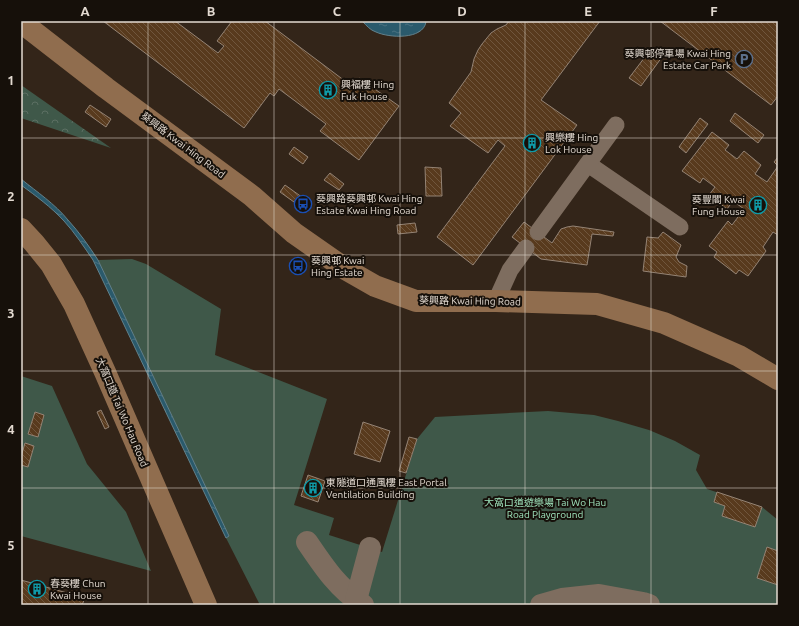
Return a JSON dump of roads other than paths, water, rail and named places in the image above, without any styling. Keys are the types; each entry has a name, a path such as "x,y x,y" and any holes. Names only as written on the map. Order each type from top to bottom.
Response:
{"street":[{"name":"葵興路 Kwai Hing Road","path":"21,22 106,88 252,196 294,233 347,270 375,286 416,301 496,301 597,304 664,323 739,356 778,379"},
{"name":"大窩口道 Tai Wo Hau Road","path":"21,229 51,264 74,304 206,605"},
{"path":"307,542 325,570 344,591 360,602 370,548"},
{"path":"541,605 562,599 599,595 649,605"}],"lane":[{"path":"538,232 616,125"},
{"path":"588,164 680,227"},
{"path":"496,301 510,270 526,248"}],"water":[{"path":"362,21 426,22 424,28 412,35 389,36 374,31"},
{"path":"21,179 46,198 63,214 80,234 98,260 229,536 226,538 93,260 76,235 64,221 49,206 21,185"}],"place":[{"name":"葵興邨停車場 Kwai Hing Estate Car Park","path":"744,59"},
{"name":"興福樓 Hing Fuk House","path":"328,90"},
{"name":"興樂樓 Hing Lok House","path":"532,143"},
{"name":"葵興路葵興邨 Kwai Hing Estate Kwai Hing Road","path":"303,204"},
{"name":"葵豐閣 Kwai Fung House","path":"758,205"},
{"name":"葵興邨 Kwai Hing Estate","path":"298,266"},
{"name":"東隧道口通風樓 East Portal Ventilation Building","path":"313,488"},
{"name":"春葵樓 Chun Kwai House","path":"37,589"}],"park label":[{"name":"大窩口道遊樂場 Tai Wo Hau Road Playground","path":"545,508"}]}
